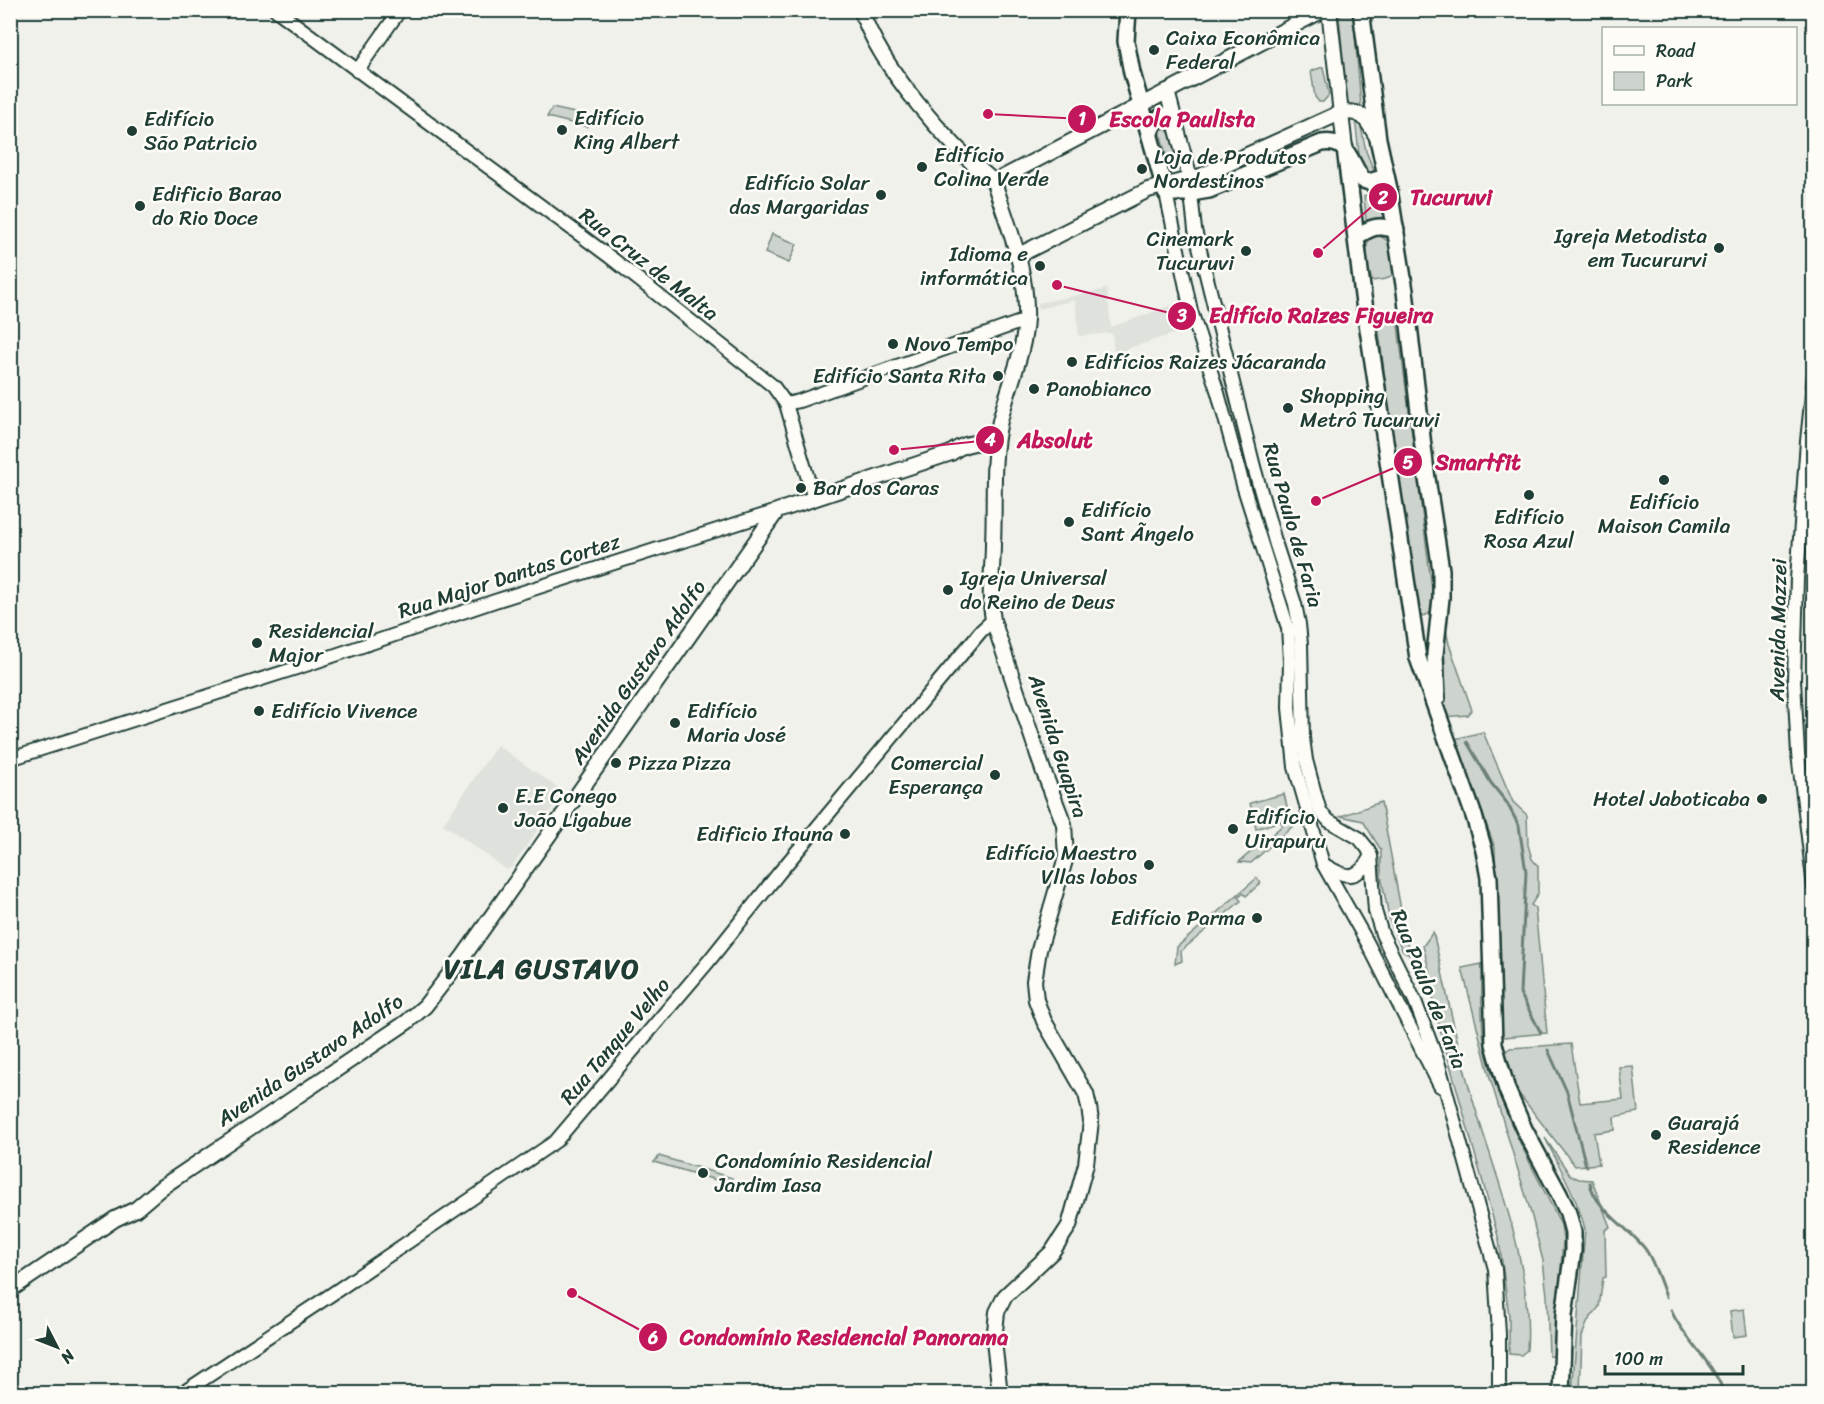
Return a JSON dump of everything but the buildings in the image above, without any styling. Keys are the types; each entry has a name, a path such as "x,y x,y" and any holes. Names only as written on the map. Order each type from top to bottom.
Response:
{"main road":[{"path":"861,10 868,31 889,65 914,98 963,154 994,183 1323,10"},
{"name":"Rua Paulo de Faria","path":"1128,10 1126,41 1132,73 1165,189"},
{"path":"1329,10 1356,237 1418,658 1474,816 1489,878 1493,1029 1497,1060 1524,1129 1559,1194 1568,1213 1573,1232 1573,1251 1564,1315 1561,1394"},
{"path":"1361,10 1378,139 1396,230 1405,291 1426,472 1441,570 1435,654 1438,716"},
{"name":"Rua Paulo de Faria","path":"1167,91 1190,186"},
{"path":"1190,186 1201,176 1340,112 1359,113 1378,139"},
{"path":"1150,133 1152,126 1161,117 1167,116 1176,121"},
{"path":"1017,256 1148,190 1190,186 1209,190 1322,143 1336,142 1345,148 1363,180 1369,182 1386,177"},
{"name":"Avenida Guapira","path":"994,183 1017,256 1026,297 1026,320 1022,346 996,443 990,588 993,620 1043,770 1064,825 1066,857 1039,950 1034,981 1036,1000 1044,1021 1086,1094 1090,1121 1086,1164 1070,1226 1052,1252 1005,1296 997,1312 994,1341 1000,1394"},
{"path":"1356,237 1377,226 1396,230"},
{"name":"Rua Major Dantas Cortez","path":"777,511 951,453 957,455 996,443"},
{"name":"Avenida Gustavo Adolfo","path":"10,1290 115,1220 136,1209 162,1187 406,1022 425,1006 463,957 777,511"},
{"path":"1409,608 1426,619 1438,614"}],"street":[{"name":"Rua Cruz de Malta","path":"276,10 633,275 773,386 786,404"},
{"path":"357,71 400,10"},
{"name":"Rua Paulo de Faria","path":"1190,186 1195,230 1257,478 1295,604 1301,644 1303,738 1306,760 1320,811 1335,825 1359,838 1368,849 1371,856 1375,911 1382,934 1414,1001 1439,1065 1450,1104"},
{"name":"Rua Paulo de Faria","path":"1165,189 1191,311 1218,393 1243,484 1288,628 1289,708 1295,767 1323,864 1367,942 1450,1104"},
{"path":"814,499 786,404 1026,320"},
{"name":"Avenida Mazzei","path":"1814,374 1797,579 1794,680 1798,754 1814,887"},
{"path":"1218,393 1228,386 1235,388"},
{"name":"Rua Major Dantas Cortez","path":"10,759 777,511"},
{"name":"Rua Tanque Velho","path":"181,1394 556,1141 708,962 779,873 981,631 993,620"},
{"path":"1323,864 1350,876 1360,872 1371,856"},
{"path":"1450,1104 1495,1269 1501,1394"}],"shaded area":[{"path":"1107,289 1111,327 1181,302 1189,329 1114,353 1112,333 1079,336 1075,300 1038,309 1038,303"},
{"name":"E.E Conego João Ligabue","path":"497,745 564,792 512,867 507,870 443,824"}],"green space":[{"path":"1353,11 1361,105 1350,106 1347,100 1339,16"},
{"path":"1323,67 1329,95 1323,102 1319,102 1315,97 1311,71"},
{"path":"552,108 593,117 587,127 547,117"},
{"path":"1355,118 1360,122 1366,151 1374,171 1373,176 1361,172"},
{"path":"1161,129 1166,129 1170,134 1179,167 1170,170"},
{"path":"1376,192 1384,217 1366,220 1364,196"},
{"path":"772,234 797,244 789,263 765,253"},
{"path":"1375,235 1382,237 1389,244 1393,274 1386,279 1372,281 1367,264 1367,243"},
{"path":"1387,319 1394,320 1398,326 1434,605 1430,613 1421,616 1413,610 1379,331 1381,323"},
{"path":"1445,625 1449,644 1472,710 1468,715 1444,717 1439,671"},
{"path":"1483,732 1513,802 1527,815 1528,845 1532,859 1538,866 1538,894 1531,905 1535,908 1547,1033 1505,1037 1500,1033 1495,848 1455,739"},
{"path":"1284,794 1290,819 1294,825 1251,863 1239,862 1283,825 1280,821 1256,829 1250,803"},
{"path":"1381,802 1409,955 1402,950 1390,922 1381,876 1381,850 1363,821 1341,816"},
{"path":"1257,878 1261,883 1246,896 1243,893 1238,897 1241,901 1181,951 1182,961 1175,964 1177,947"},
{"path":"1433,932 1466,1077 1502,1190 1519,1253 1527,1317 1527,1350 1521,1355 1509,1354 1509,1316 1499,1240 1433,999 1434,989 1423,946"},
{"path":"1482,964 1483,1033 1493,1078 1510,1121 1561,1225 1563,1240 1557,1357 1549,1356 1543,1261 1531,1213 1490,1078 1462,968"},
{"path":"1571,1044 1580,1103 1623,1099 1619,1067 1633,1066 1638,1112 1614,1117 1615,1130 1594,1133 1599,1164 1575,1166 1513,1086 1503,1053 1510,1048"},
{"path":"1545,1138 1570,1175 1579,1179 1592,1180 1610,1227 1605,1230 1606,1277 1603,1278 1599,1307 1588,1321 1582,1336 1580,1393 1572,1393 1585,1229 1573,1194"},
{"path":"659,1156 732,1178 730,1184 654,1162"},
{"path":"1744,1309 1747,1335 1733,1337 1730,1311"}],"waterway":[{"path":"1467,742 1491,783 1507,803 1519,826 1526,872 1520,993 1541,1033"},
{"path":"1548,1050 1567,1092 1586,1166"},
{"path":"1590,1183 1593,1193 1606,1211 1646,1250 1655,1266 1666,1297"},
{"path":"1671,1310 1682,1330 1709,1365 1725,1394"}],"place":[{"name":"Caixa Econômica Federal","path":"1154,50"},
{"name":"Escola Paulista","path":"988,114"},
{"name":"Edifício King Albert","path":"562,130"},
{"name":"Edifício São Patricio","path":"132,131"},
{"name":"Edifício Colina Verde","path":"922,167"},
{"name":"Loja de Produtos Nordestinos","path":"1142,169"},
{"name":"Edifício Solar das Margaridas","path":"881,195"},
{"name":"Edificio Barao do Rio Doce","path":"140,206"},
{"name":"Igreja Metodista em Tucururvi","path":"1719,248"},
{"name":"Cinemark Tucuruvi","path":"1246,251"},
{"name":"Tucuruvi","path":"1318,253"},
{"name":"Idioma e informática","path":"1040,266"},
{"name":"Edifício Raizes Figueira","path":"1057,285"},
{"name":"Novo Tempo","path":"893,344"},
{"name":"Edifícios Raizes Jácaranda","path":"1072,362"},
{"name":"Edifício Santa Rita","path":"998,376"},
{"name":"Panobianco","path":"1034,389"},
{"name":"Shopping Metrô Tucuruvi","path":"1288,408"},
{"name":"Absolut","path":"894,450"},
{"name":"Edifício Maison Camila","path":"1664,480"},
{"name":"Bar dos Caras","path":"801,488"},
{"name":"Edifício Rosa Azul","path":"1529,495"},
{"name":"Smartfit","path":"1316,501"},
{"name":"Edifício Sant Ãngelo","path":"1069,522"},
{"name":"Igreja Universal do Reino de Deus","path":"948,590"},
{"name":"Residencial Major","path":"257,643"},
{"name":"Edifício Vivence","path":"259,711"},
{"name":"Edifício Maria José","path":"675,723"},
{"name":"Pizza Pizza","path":"616,763"},
{"name":"Comercial Esperança","path":"995,775"},
{"name":"Hotel Jaboticaba","path":"1762,799"},
{"name":"E.E Conego João Ligabue","path":"503,808"},
{"name":"Edifício Uirapuru","path":"1233,829"},
{"name":"Edificio Itauna","path":"845,834"},
{"name":"Edifício Maestro Vllas lobos","path":"1149,865"},
{"name":"Edifício Parma","path":"1257,918"},
{"name":"Guarajá Residence","path":"1656,1135"},
{"name":"Condomínio Residencial Jardim Iasa","path":"703,1173"},
{"name":"Condomínio Residencial Panorama","path":"572,1293"}],"district":[{"name":"VILA GUSTAVO","path":"542,969"}]}
